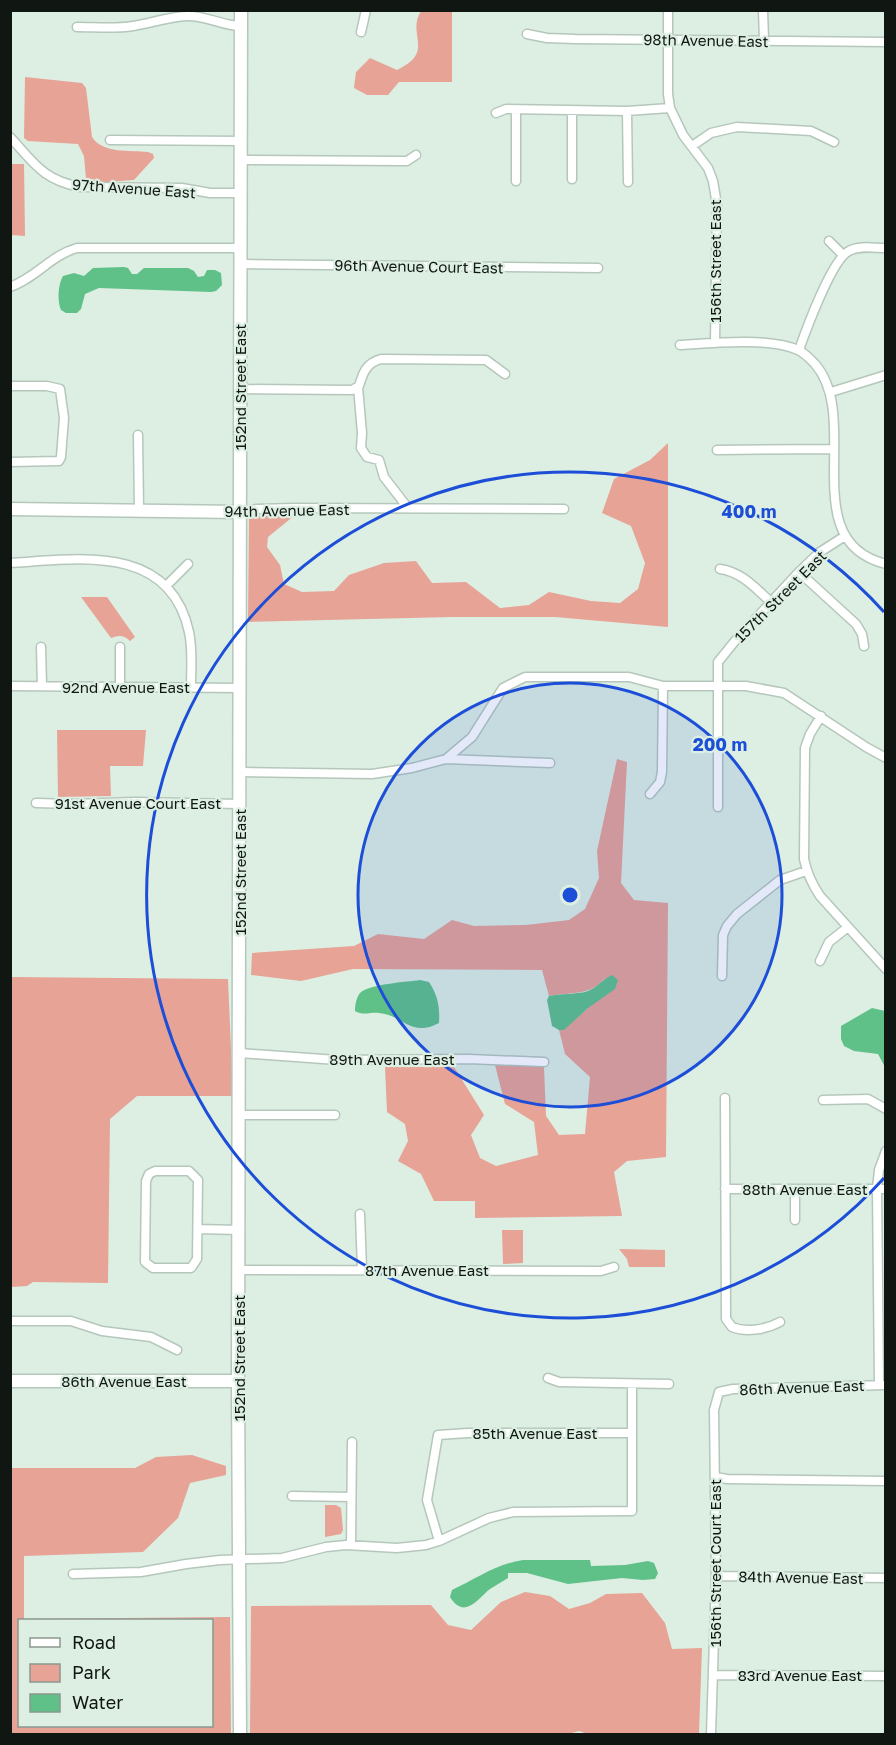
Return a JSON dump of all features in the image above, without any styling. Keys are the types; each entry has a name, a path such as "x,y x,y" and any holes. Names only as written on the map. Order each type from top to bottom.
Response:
{"street":[{"name":"152nd Street East","path":"240,1734 238,1270 241,10"},
{"path":"361,32 366,10"},
{"name":"156th Street East","path":"668,10 670,108 683,135 708,168 717,205 715,343"},
{"path":"764,10 764,40"},
{"path":"77,27 127,27 159,19 187,16 202,17 230,26 241,26"},
{"name":"98th Avenue East","path":"527,34 547,38 885,42"},
{"path":"496,113 506,110 627,111 670,108"},
{"path":"516,110 516,181"},
{"path":"572,111 572,179"},
{"path":"627,111 628,182"},
{"path":"692,146 711,133 737,127 811,131 834,142"},
{"name":"97th Avenue East","path":"10,137 43,173 69,185 182,188 219,194 241,193"},
{"path":"110,141 241,141"},
{"path":"241,160 401,161 416,155"},
{"path":"829,241 843,255"},
{"path":"10,287 34,276 58,255 82,247 241,248"},
{"path":"799,350 834,269 843,255 853,249 885,248"},
{"name":"96th Avenue Court East","path":"241,264 598,268"},
{"path":"680,345 764,344 799,350 821,370 831,392 834,418 835,505 839,525 845,536 861,553 873,561 885,564"},
{"path":"408,508 384,477 378,460 366,457 361,448 358,387 364,371 371,363 381,359 486,360 505,374"},
{"path":"831,392 885,375"},
{"path":"10,386 47,386 60,389 64,418 61,457 58,461 10,462"},
{"path":"240,389 352,390 358,387"},
{"path":"138,435 139,510"},
{"path":"717,450 834,449"},
{"name":"94th Avenue East","path":"10,509 240,512 256,509 564,509"},
{"name":"157th Street East","path":"718,807 717,671 720,658 799,572 820,552 845,536"},
{"path":"10,563 84,559 123,562 145,571 166,586 178,603 189,632 191,687"},
{"path":"166,586 188,564"},
{"path":"720,569 735,572 771,602"},
{"path":"799,572 856,624 862,634 864,646"},
{"path":"120,646 120,687"},
{"path":"42,647 42,686"},
{"path":"446,759 472,737 503,688 525,677 629,677 663,686 746,686 773,690 793,698 885,758"},
{"name":"92nd Avenue East","path":"10,686 241,688"},
{"path":"650,794 660,782 662,772 663,686"},
{"path":"820,716 806,742 804,761 806,872 817,891 885,969"},
{"path":"240,772 372,774 412,768 446,759 550,763"},
{"name":"91st Avenue Court East","path":"36,803 240,804"},
{"path":"722,976 723,935 727,926 737,914 780,880 806,872"},
{"path":"820,961 829,942 848,927"},
{"name":"89th Avenue East","path":"240,1053 337,1060 469,1059 544,1062"},
{"path":"725,1098 726,1319 732,1327 744,1329 765,1328 780,1322"},
{"path":"823,1100 868,1099 885,1109"},
{"path":"239,1115 335,1115"},
{"path":"882,1385 879,1170 885,1151"},
{"path":"155,1171 189,1171 196,1177 198,1180 198,1229 197,1259 191,1268 153,1268 146,1264 144,1259 146,1180 149,1174 155,1171"},
{"name":"88th Avenue East","path":"725,1189 881,1189"},
{"path":"795,1189 795,1220"},
{"path":"360,1214 362,1270"},
{"path":"198,1229 239,1230"},
{"name":"87th Avenue East","path":"238,1270 601,1271 614,1266"},
{"path":"10,1321 71,1321 102,1331 151,1337 177,1350"},
{"path":"548,1378 559,1382 669,1384"},
{"name":"86th Avenue East","path":"10,1381 238,1381"},
{"path":"73,1574 141,1572 186,1564 282,1558 326,1547 351,1545 397,1548 426,1545 477,1522 513,1512 632,1511 632,1384"},
{"name":"86th Avenue East","path":"719,1392 733,1389 882,1385"},
{"name":"156th Street Court East","path":"711,1734 716,1576 714,1410 719,1392"},
{"name":"85th Avenue East","path":"439,1541 428,1500 438,1435 632,1433"},
{"path":"351,1545 352,1442"},
{"path":"716,1477 885,1481"},
{"path":"292,1496 351,1497"},
{"name":"84th Avenue East","path":"716,1576 885,1578"},
{"name":"83rd Avenue East","path":"714,1675 885,1676"}],"green space":[{"path":"421,11 452,11 452,82 399,82 388,95 367,95 354,88 356,72 370,58 397,70 415,57 418,50 417,20"},
{"path":"25,77 82,83 86,88 92,137 110,149 148,152 153,154 154,158 134,180 93,183 86,179 84,156 78,144 28,141 24,138"},
{"path":"11,164 24,164 25,236 11,235"},
{"path":"668,443 668,627 555,617 248,622 249,516 295,515 268,537 267,547 280,565 284,584 302,592 334,591 349,575 384,563 416,561 432,583 466,582 500,608 529,605 549,592 591,601 620,603 638,589 645,563 631,526 602,513 614,479 650,460"},
{"path":"81,597 107,597 135,637 130,641 121,636 111,638"},
{"path":"57,730 146,730 143,766 110,766 111,796 58,797"},
{"path":"617,759 627,762 621,883 634,900 668,903 666,1157 627,1161 614,1172 622,1216 475,1218 475,1201 434,1201 421,1174 398,1161 408,1141 405,1124 387,1112 385,1067 454,1067 484,1115 471,1135 480,1158 496,1166 538,1155 534,1122 505,1104 495,1065 544,1067 546,1116 559,1135 585,1134 590,1077 565,1054 559,1030 564,1029 588,1008 605,978 600,984 587,991 549,996 542,970 353,969 301,981 251,975 252,953 354,946 378,934 424,939 452,920 474,926 526,925 569,920 585,909 599,878 597,851"},
{"path":"10,977 228,979 233,1096 137,1096 110,1119 108,1283 33,1282 27,1286 11,1287"},
{"path":"502,1230 523,1230 523,1263 503,1264"},
{"path":"619,1249 665,1250 665,1267 629,1267 627,1259"},
{"path":"192,1455 226,1466 226,1475 190,1483 178,1518 143,1552 24,1556 24,1619 230,1617 231,1734 11,1734 11,1468 135,1468 156,1457"},
{"path":"325,1505 336,1505 341,1508 343,1530 341,1534 325,1537"},
{"path":"525,1592 550,1596 569,1609 590,1603 606,1594 642,1593 665,1623 672,1649 702,1648 699,1733 588,1734 579,1731 568,1734 250,1734 251,1606 431,1605 448,1625 471,1630 501,1602"}],"water":[{"path":"93,268 128,268 132,274 137,274 144,268 188,268 198,277 204,276 207,270 215,270 221,273 222,285 216,291 211,292 99,288 85,294 81,309 77,313 66,313 61,310 59,293 63,276 74,273 84,276"},
{"path":"612,975 618,980 615,989 588,1008 564,1030 552,1026 547,1000 549,996 588,991"},
{"path":"420,980 429,982 434,992 439,1007 439,1023 429,1027 414,1027 387,1015 355,1011 358,997 364,990 379,985"},
{"path":"872,1008 885,1011 885,1067 878,1054 854,1051 844,1046 841,1039 841,1026"},
{"path":"523,1560 590,1560 591,1566 625,1565 648,1561 654,1563 658,1573 655,1579 622,1578 568,1584 527,1573 508,1573 508,1578 490,1589 472,1605 461,1607 450,1597 452,1590 486,1572"}]}
